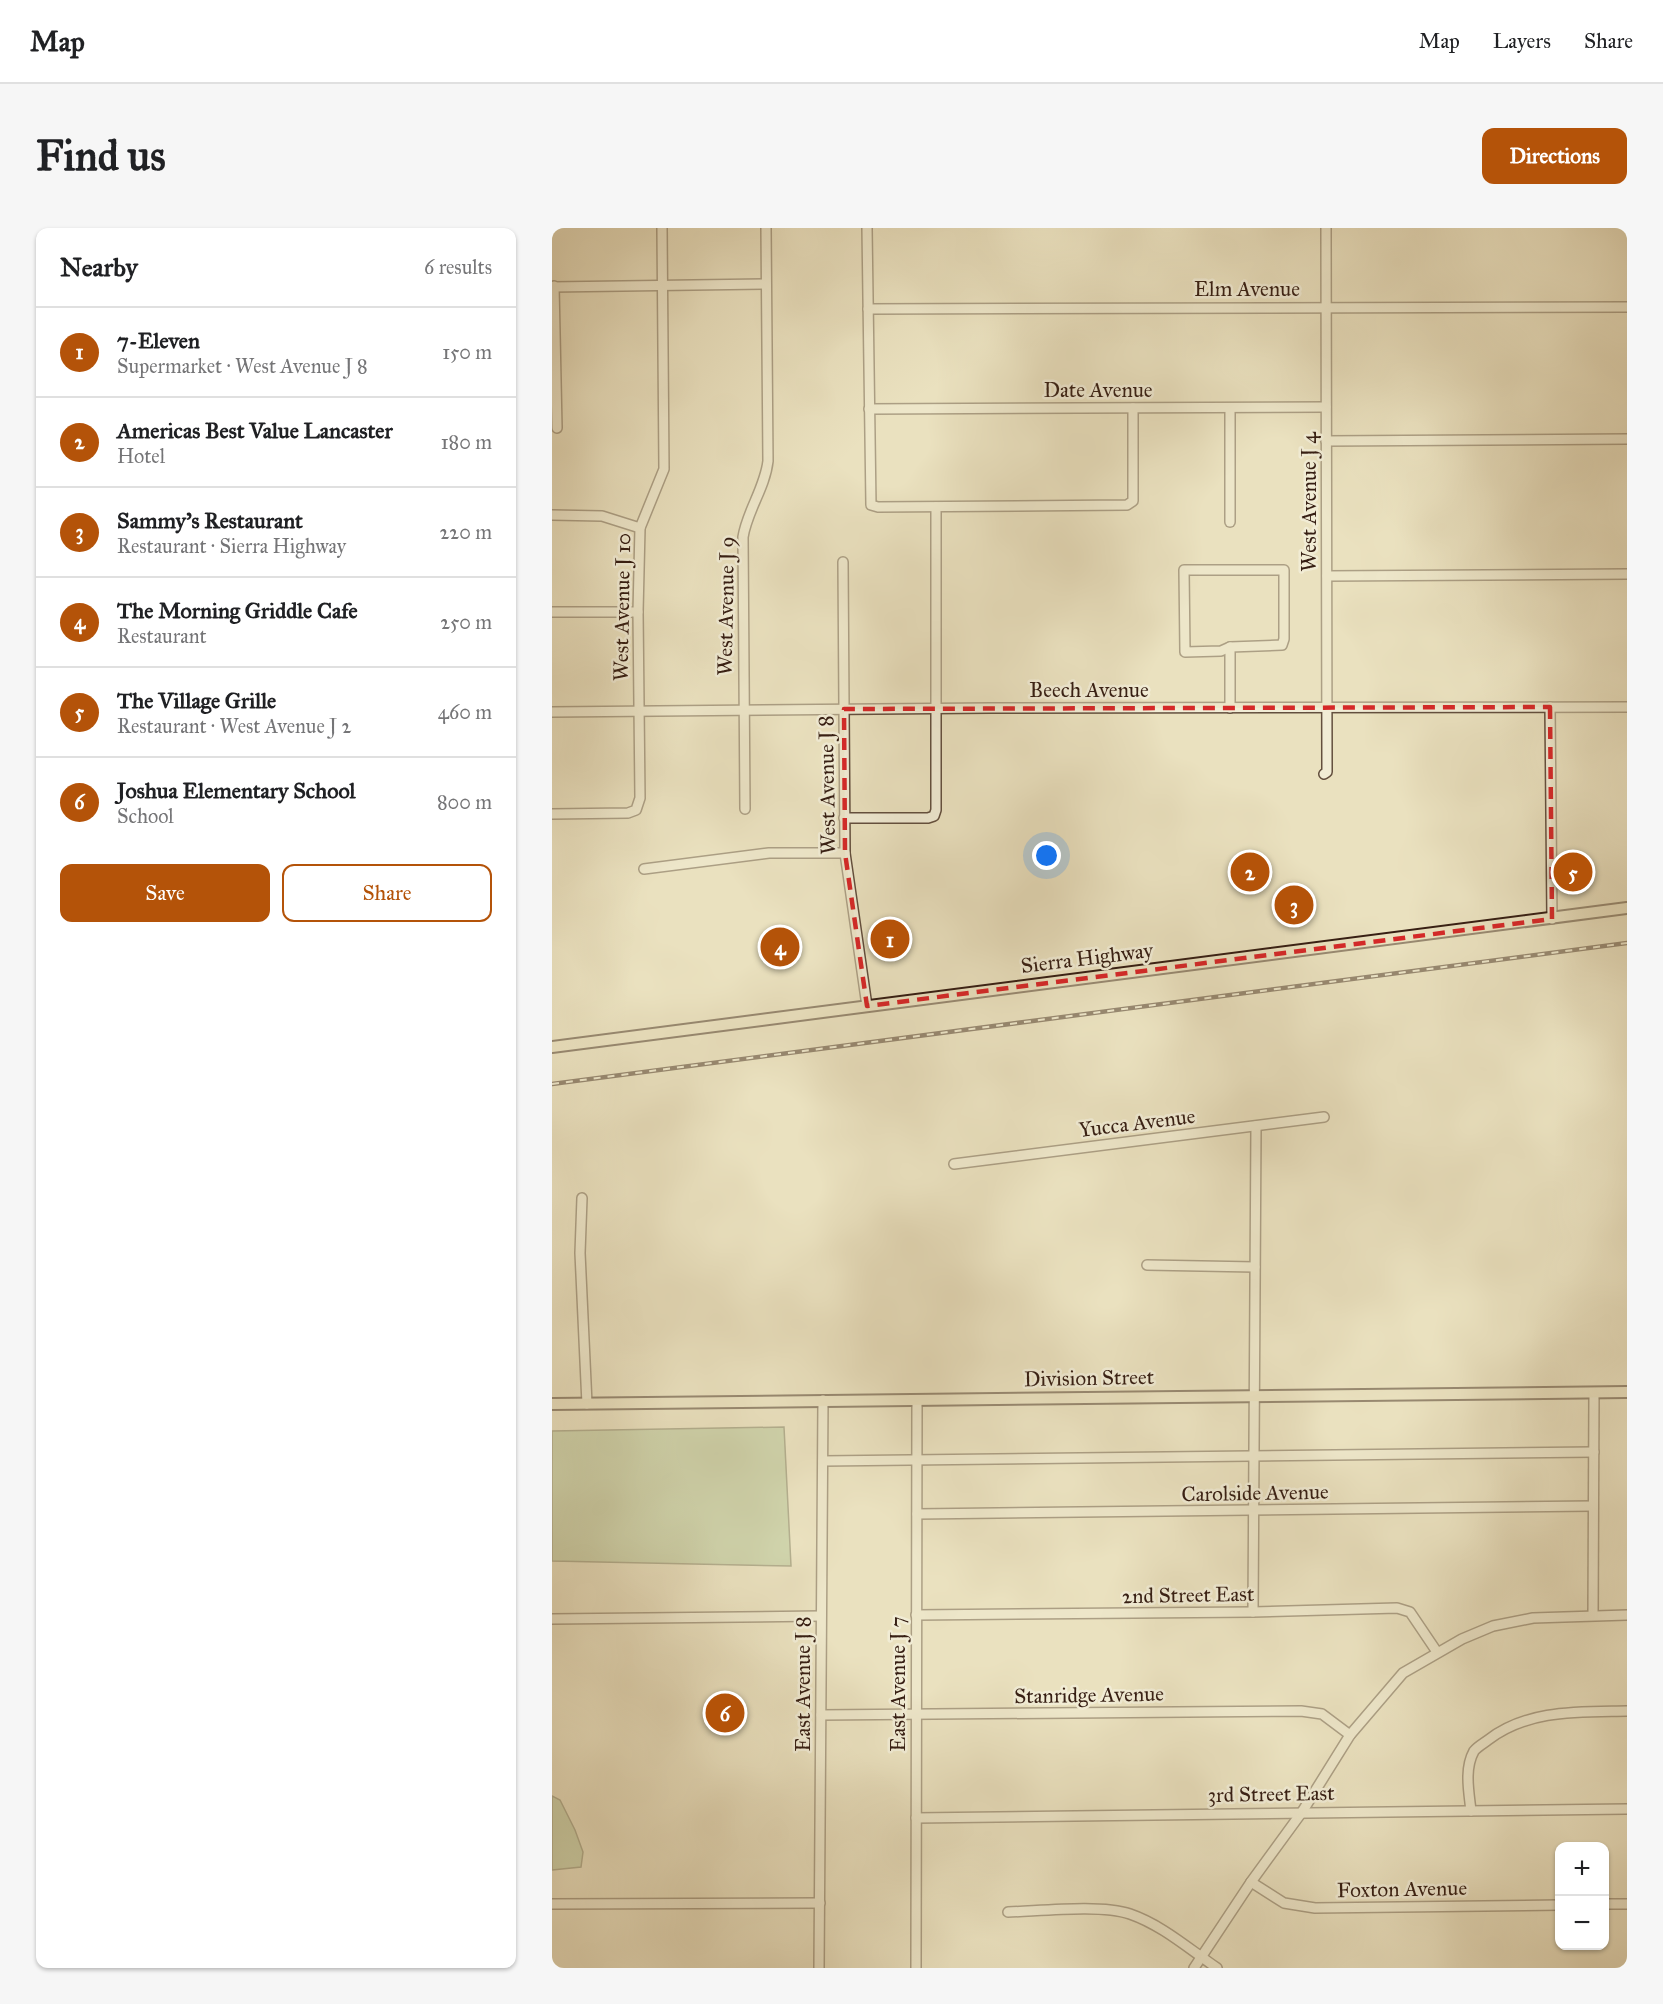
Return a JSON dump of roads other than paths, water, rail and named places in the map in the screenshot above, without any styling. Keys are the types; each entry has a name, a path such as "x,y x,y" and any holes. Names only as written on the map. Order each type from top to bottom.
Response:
{"main road":[{"name":"Sierra Highway","path":"552,1047 1627,909"},
{"name":"Division Street","path":"552,1404 1627,1392"}],"street":[{"name":"West Avenue J 10","path":"552,814 628,813 636,810 640,798 638,612 640,528 664,470 662,228"},
{"name":"West Avenue J 9","path":"745,809 743,537 745,526 767,472 768,461 766,228"},
{"path":"867,228 871,505 878,507 1126,505 1133,501 1133,408"},
{"name":"West Avenue J 4","path":"1324,774 1327,772 1326,228"},
{"path":"556,428 553,286 766,284"},
{"name":"Elm Avenue","path":"868,309 1627,306"},
{"name":"Date Avenue","path":"869,409 1326,407"},
{"path":"1230,408 1230,522"},
{"path":"1326,441 1627,440"},
{"path":"844,818 928,818 934,816 936,810 934,709 936,507"},
{"path":"552,515 602,516 640,528"},
{"name":"West Avenue J 8","path":"843,562 844,853 867,1006"},
{"path":"1184,570 1284,570 1284,639 1282,645 1230,647 1221,651 1185,651 1184,570"},
{"path":"1327,576 1627,574"},
{"path":"552,612 638,612"},
{"path":"1230,647 1230,708"},
{"path":"1550,707 1552,919"},
{"name":"Beech Avenue","path":"552,712 1627,707"},
{"path":"644,869 769,853 844,853"},
{"name":"Yucca Avenue","path":"954,1164 1324,1117"},
{"path":"1253,1612 1256,1126"},
{"path":"582,1197 580,1252 587,1404"},
{"path":"1147,1265 1254,1267"},
{"path":"1593,1615 1594,1393"},
{"name":"East Avenue J 8","path":"819,1968 824,1400"},
{"name":"East Avenue J 7","path":"916,1968 917,1400"},
{"path":"823,1461 1594,1452"},
{"name":"Carolside Avenue","path":"917,1514 1593,1506"},
{"name":"2nd Street East","path":"916,1615 1253,1612 1397,1608 1410,1612 1437,1652"},
{"path":"1194,1968 1251,1882 1302,1812 1350,1735 1403,1673 1437,1652 1493,1626 1533,1618 1627,1615"},
{"path":"552,1619 821,1616"},
{"name":"Stanridge Avenue","path":"821,1715 1301,1711 1322,1714 1350,1735"},
{"path":"1471,1811 1467,1776 1475,1750 1494,1735 1533,1718 1570,1712 1627,1711"},
{"name":"3rd Street East","path":"916,1818 1627,1809"},
{"name":"Foxton Avenue","path":"1251,1882 1284,1903 1315,1908 1555,1905"},
{"path":"552,1905 820,1903"},
{"path":"1609,1904 1627,1904"},
{"path":"1008,1912 1096,1910 1128,1913 1155,1925 1217,1968"}],"railway":[{"path":"552,1084 1627,943"}],"place":[{"name":"Americas Best Value Lancaster","path":"1250,872"},
{"name":"The Village Grille","path":"1573,872"},
{"name":"Sammy's Restaurant","path":"1294,905"},
{"name":"7-Eleven","path":"890,939"},
{"name":"The Morning Griddle Cafe","path":"780,947"},
{"name":"Joshua Elementary School","path":"725,1713"}]}
